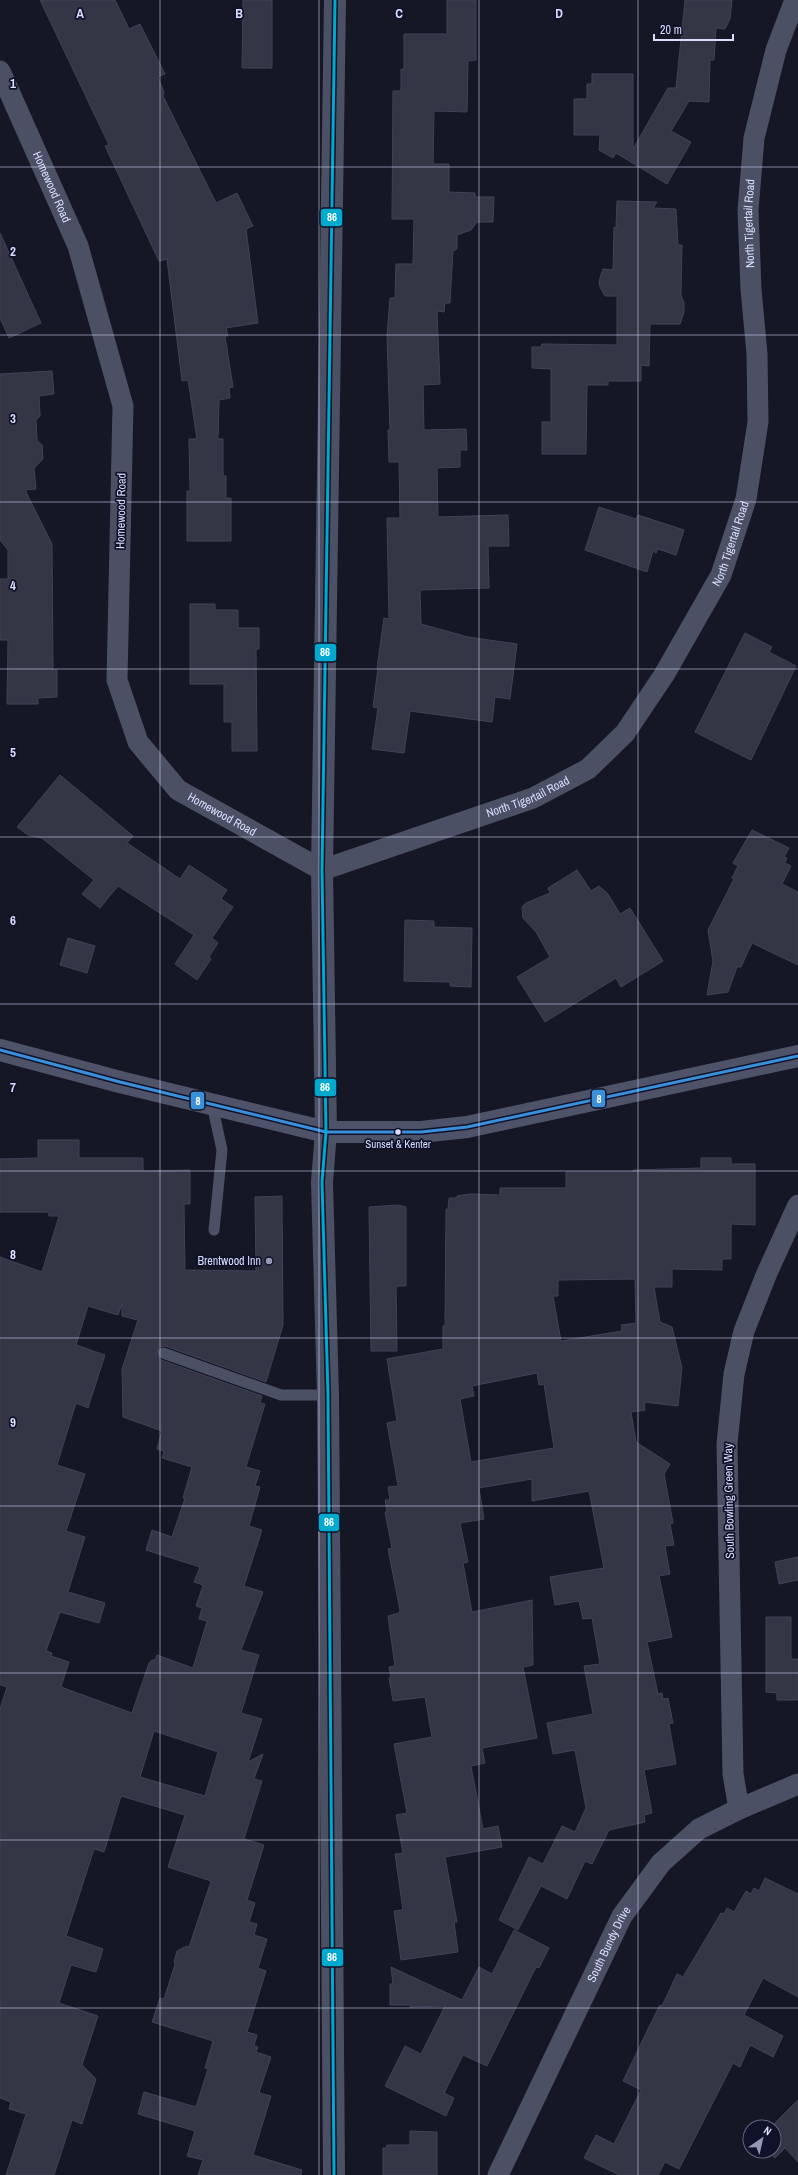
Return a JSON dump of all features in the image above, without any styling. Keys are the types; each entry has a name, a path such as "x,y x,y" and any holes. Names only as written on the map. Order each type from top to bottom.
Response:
{"main road":[{"path":"0,1050 326,1132 420,1132 468,1127 798,1056"}],"street":[{"path":"334,2175 328,1395 322,1182 326,1132 322,870 335,0"},
{"name":"North Tigertail Road","path":"322,870 533,798 588,769 625,733 664,675 721,575 746,499 758,422 757,354 751,289 748,210 754,138 776,50 795,0"},
{"name":"Homewood Road","path":"0,71 78,246 123,406 117,680 138,742 178,790 322,870"},
{"name":"South Bowling Green Way","path":"739,1809 733,1774 728,1444 734,1374 744,1331 767,1273 798,1205"},
{"name":"South Bundy Drive","path":"498,2175 622,1916 637,1894 661,1863 699,1829 739,1809 798,1784"}],"lane":[{"path":"212,1104 222,1150 214,1230"},
{"path":"163,1353 281,1395 328,1395"}],"building":[{"path":"40,0 115,0 129,29 140,24 165,74 158,77 164,92 163,96 216,203 237,193 253,226 246,229 258,323 226,328 228,336 225,336 233,387 229,388 230,398 219,400 218,439 223,439 223,476 226,476 226,498 231,498 231,541 187,541 187,491 190,491 189,439 197,439 188,380 182,381 167,259 159,261 105,146 109,145"},
{"path":"243,0 272,0 272,68 242,68"},
{"path":"447,0 476,0 476,60 468,61 467,112 434,111 433,164 449,164 449,192 475,193 475,197 494,197 493,222 477,222 471,230 457,235 457,249 453,251 450,303 445,303 444,312 437,311 440,384 423,385 424,430 466,429 467,450 460,450 460,467 437,468 438,517 508,515 509,546 488,546 489,588 420,590 421,624 468,637 517,644 510,699 495,697 492,722 410,711 404,753 372,749 378,708 373,707 377,668 384,618 389,619 387,518 400,518 399,462 389,462 388,430 390,430 387,335 390,298 395,298 396,264 413,264 414,219 392,219 393,91 401,91 401,69 404,69 404,34 447,34"},
{"path":"685,0 732,0 730,19 725,29 716,28 714,60 710,60 709,102 689,101 671,131 691,142 667,184 616,153 613,158 599,150 600,135 574,135 574,99 587,99 587,84 592,84 592,74 633,74 633,149 668,88 676,88"},
{"path":"617,201 657,202 653,208 676,209 678,245 682,245 681,295 684,303 684,312 680,324 650,324 649,366 641,365 641,381 608,381 608,385 587,385 586,454 542,454 542,422 551,422 551,369 532,368 532,347 541,347 542,344 617,345 617,296 605,296 600,287 599,281 603,269 613,270 614,227 616,228"},
{"path":"0,233 41,323 9,338 0,318"},
{"path":"52,371 54,394 39,396 40,416 36,420 37,441 42,445 43,459 34,468 36,489 25,490 52,544 53,670 57,670 57,697 38,698 38,704 7,704 8,640 0,640 0,579 8,579 8,550 0,540 0,374"},
{"path":"599,507 636,519 638,515 684,530 676,555 658,549 656,553 653,551 647,572 585,550"},
{"path":"190,604 215,604 215,610 238,610 238,628 259,628 259,649 256,649 257,751 232,751 232,722 224,722 224,684 190,684"},
{"path":"745,633 772,647 769,652 796,666 751,760 695,732"},
{"path":"60,775 133,836 127,843 180,879 189,865 227,890 221,899 233,907 212,938 218,943 209,957 211,959 197,980 175,964 194,935 118,886 100,908 82,894 94,880 42,838 28,835 17,827"},
{"path":"752,830 789,848 784,857 787,858 785,863 791,866 782,884 798,892 798,965 752,943 741,967 737,967 728,992 707,995 713,961 708,930 734,879 732,878 738,866 733,863"},
{"path":"577,870 591,891 599,886 608,894 620,914 630,908 663,961 621,987 616,978 545,1022 517,977 550,957 536,932 523,918 522,907 526,903 550,893 548,888"},
{"path":"405,920 434,921 434,927 472,928 471,987 450,986 450,982 404,981"},
{"path":"68,938 95,946 87,973 60,965"},
{"path":"38,1140 79,1140 79,1158 143,1158 143,1171 190,1170 190,1204 184,1204 185,1270 256,1271 255,1197 282,1196 283,1325 266,1382 165,1346 159,1347 156,1354 161,1360 262,1396 260,1403 265,1404 246,1467 260,1471 255,1486 260,1487 249,1526 262,1530 244,1586 263,1592 241,1650 259,1655 241,1713 262,1719 248,1762 263,1754 254,1779 262,1781 244,1839 264,1845 247,1900 255,1903 249,1922 257,1924 254,1935 267,1939 258,1968 266,1971 247,2032 257,2035 254,2046 258,2047 256,2052 271,2057 259,2093 271,2096 253,2155 302,2170 301,2175 198,2175 203,2160 187,2156 195,2131 138,2114 144,2092 196,2107 208,2069 205,2068 213,2041 152,2022 160,1998 164,1999 175,1964 174,1962 177,1951 187,1946 189,1947 211,1881 168,1867 185,1815 121,1796 104,1852 94,1849 66,1936 103,1949 96,1972 71,1965 59,2003 98,2016 82,2065 96,2079 82,2124 72,2120 54,2175 6,2175 26,2114 9,2109 11,2102 0,2098 0,1709 7,1687 0,1685 0,1257 42,1272 59,1216 49,1216 48,1212 0,1212 0,1159 38,1158","holes":["122,1304 122,1316 138,1320 122,1369 123,1417 162,1431 157,1449 164,1451 162,1458 192,1467 183,1498 185,1498 172,1537 152,1530 146,1550 200,1567 194,1582 203,1585 196,1606 202,1608 199,1619 207,1621 193,1668 157,1655 155,1660 152,1660 149,1663 132,1713 61,1687 69,1662 51,1656 52,1653 46,1651 60,1612 99,1623 105,1603 68,1592 85,1537 66,1531 85,1474 57,1465 76,1403 88,1408 105,1355 76,1345 88,1306 118,1315","154,1731 218,1752 205,1796 140,1777"]},
{"path":"701,1158 731,1158 731,1164 755,1164 755,1225 731,1224 731,1259 722,1259 722,1270 672,1269 672,1287 654,1287 660,1322 672,1327 682,1368 678,1406 644,1402 645,1410 631,1412 636,1442 670,1464 664,1474 673,1523 670,1524 674,1545 665,1546 670,1574 659,1576 672,1637 647,1642 658,1694 662,1693 663,1699 668,1698 673,1723 669,1724 676,1764 644,1770 652,1813 644,1815 645,1822 609,1830 592,1864 585,1861 567,1899 541,1886 518,1930 499,1920 529,1857 543,1864 562,1826 575,1832 586,1808 575,1750 553,1754 547,1723 593,1714 584,1666 600,1664 592,1618 583,1619 579,1601 555,1605 550,1577 604,1568 589,1491 532,1501 532,1479 479,1488 484,1519 460,1523 468,1562 463,1563 472,1612 532,1600 533,1665 523,1667 537,1738 482,1748 485,1763 471,1766 483,1829 498,1826 502,1847 445,1857 457,1922 454,1922 458,1952 401,1960 394,1911 403,1910 395,1854 403,1853 396,1815 407,1813 394,1744 432,1737 425,1697 393,1701 389,1678 391,1677 389,1667 395,1666 388,1616 399,1613 400,1610 388,1549 392,1548 385,1512 387,1512 385,1500 390,1500 388,1487 398,1486 387,1423 397,1421 387,1359 443,1349 443,1326 445,1326 446,1209 448,1209 449,1198 457,1198 457,1196 470,1194 500,1195 500,1188 566,1188 566,1172 633,1172 633,1170 701,1168","holes":["635,1279 636,1323 621,1325 622,1331 561,1341 553,1296 558,1296 558,1280","537,1373 539,1385 544,1384 554,1448 471,1462 460,1399 474,1396 472,1386"]},
{"path":"398,1205 406,1207 406,1286 396,1286 397,1351 371,1351 369,1207"},
{"path":"798,1557 798,1580 779,1584 775,1562"},
{"path":"766,1617 791,1617 791,1659 798,1659 798,1700 777,1700 777,1693 766,1692"},
{"path":"765,1878 798,1894 798,1997 763,1978 744,2015 783,2036 773,2057 750,2045 740,2067 733,2063 679,2169 665,2162 658,2175 619,2175 584,2158 596,2135 614,2144 641,2090 623,2081 660,2005 662,2006 677,1974 683,1977 721,1913 724,1914 727,1908 734,1912 746,1891 751,1894 754,1888 759,1891"},
{"path":"514,1930 549,1948 539,1968 536,1967 487,2066 463,2055 444,2093 454,2098 446,2116 385,2086 405,2046 421,2054 445,2006 410,2007 411,2005 390,2005 390,1984 393,1984 391,1967 462,2000 479,1967 492,1974"},
{"path":"798,2100 798,2162 785,2148 782,2151 782,2119 779,2119"},
{"path":"410,2131 437,2132 437,2175 383,2175 383,2148 386,2148 387,2145 410,2145"}],"transit line":[{"name":"86","path":"334,2175 328,1395 322,1182 326,1132 322,870 335,0"},
{"name":"8","path":"0,1050 120,1082 326,1132 421,1132 467,1127 798,1056"}],"place":[{"name":"Sunset & Kenter","path":"398,1132"},
{"name":"Brentwood Inn","path":"269,1261"}]}
